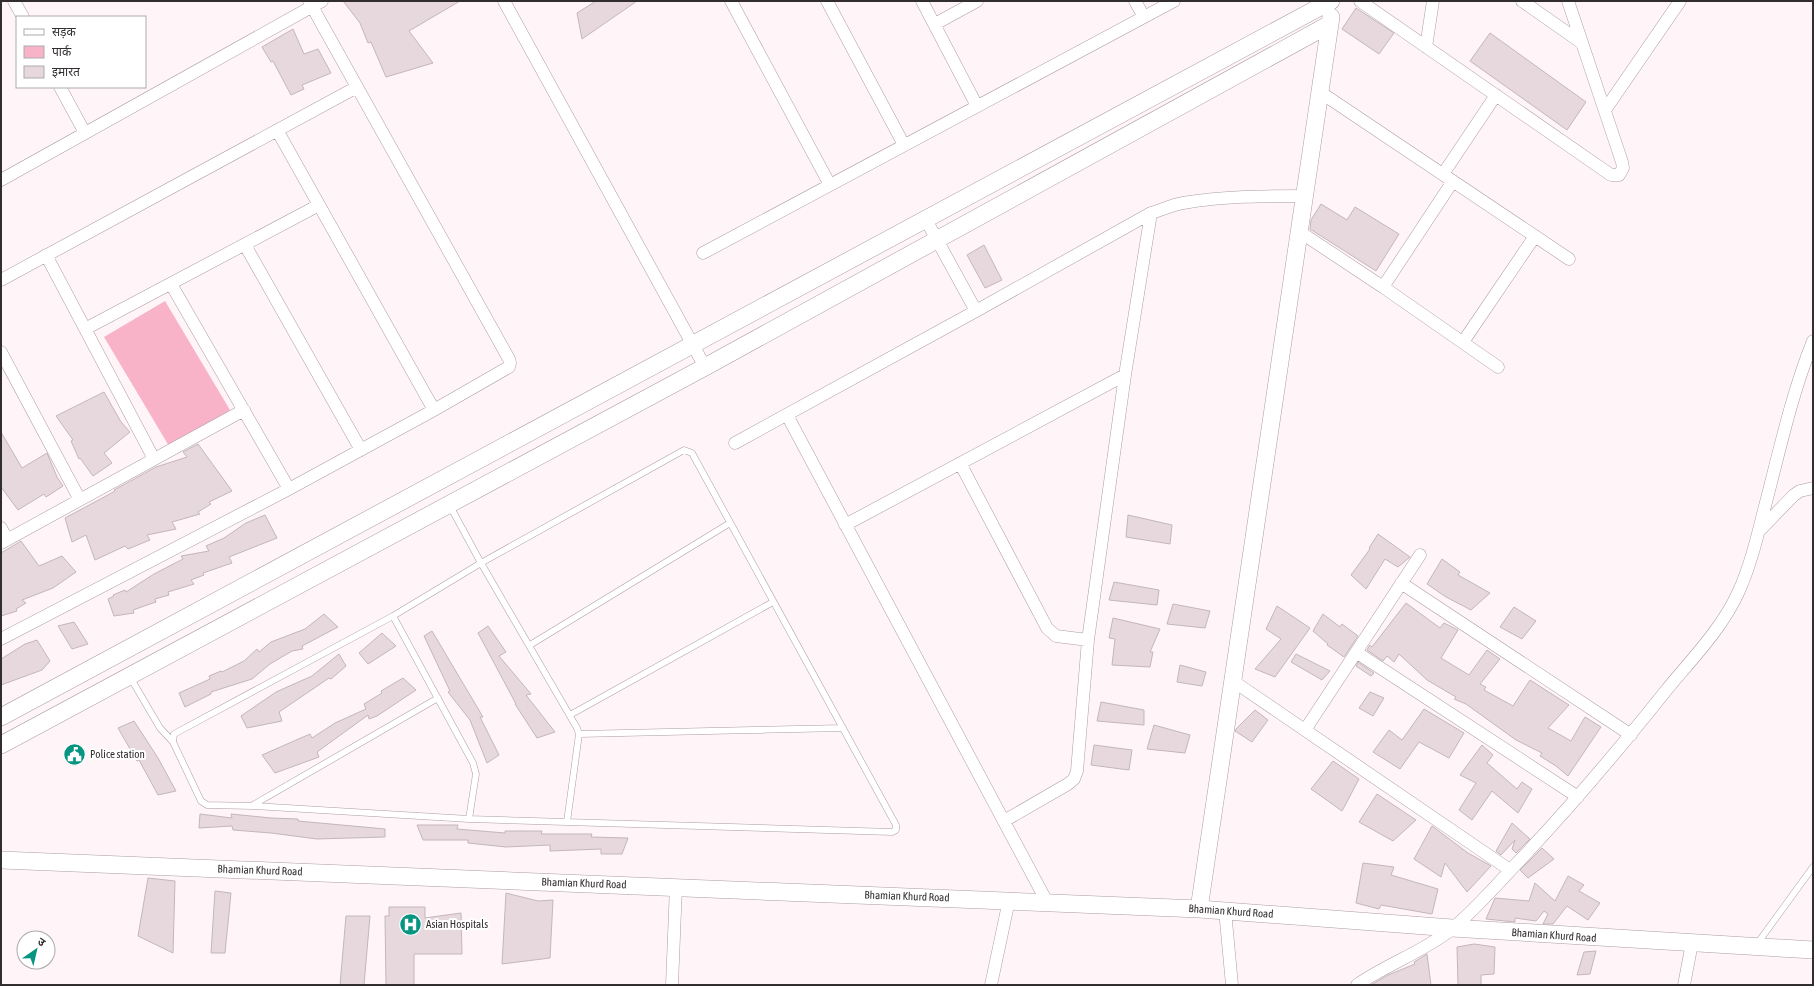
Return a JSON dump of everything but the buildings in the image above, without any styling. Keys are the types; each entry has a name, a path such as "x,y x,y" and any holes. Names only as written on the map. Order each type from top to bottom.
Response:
{"street":[{"path":"504,1 705,367"},
{"path":"731,1 830,185"},
{"path":"827,1 904,145"},
{"path":"922,1 977,106"},
{"path":"935,24 977,1"},
{"path":"1135,1 1144,17"},
{"path":"703,253 1174,1"},
{"path":"1,717 925,218 1332,1"},
{"path":"1199,909 1300,232 1332,1"},
{"path":"1360,1 1611,175 1619,174 1623,168 1622,162 1568,1"},
{"path":"1426,47 1433,1"},
{"path":"1522,1 1582,43"},
{"path":"1605,110 1680,1"},
{"path":"1,180 315,3 357,87 510,363 506,370 361,450 1,639"},
{"path":"1,745 705,367 1330,24"},
{"path":"1,280 357,87"},
{"path":"61,88 85,133"},
{"path":"1320,92 1569,259"},
{"path":"1443,174 1496,95"},
{"path":"277,130 434,410"},
{"path":"1383,287 1453,182"},
{"path":"735,443 1151,213 1182,204 1216,199 1253,196 1305,196"},
{"path":"85,329 319,205"},
{"path":"1004,821 1068,784 1074,779 1077,771 1088,640 1151,213"},
{"path":"925,218 976,311"},
{"path":"1300,232 1383,287 1498,367"},
{"path":"1463,342 1535,236"},
{"path":"245,244 361,450"},
{"path":"46,255 154,459"},
{"path":"171,284 289,489"},
{"path":"1356,985 1433,942 1452,928 1510,870 1578,797 1631,735 1730,610 1745,575 1758,532 1788,413 1802,369 1813,341"},
{"path":"1,352 80,500"},
{"path":"845,525 1126,375"},
{"path":"1,528 4,542 244,410"},
{"path":"787,415 1047,902"},
{"path":"960,463 1046,628 1056,636 1088,640"},
{"path":"1758,532 1794,495 1800,491 1813,488"},
{"path":"1305,730 1420,555"},
{"path":"1401,583 1631,735"},
{"path":"1356,652 1578,797"},
{"path":"1233,681 1510,870"},
{"name":"Bhamian Khurd Road","path":"1,860 676,886 1225,910 1452,928 1692,944 1813,950"},
{"path":"672,985 676,886"},
{"path":"991,985 1009,900"},
{"path":"1225,910 1232,985"},
{"path":"1684,985 1692,944"}],"lane":[{"path":"130,676 160,728 172,742 203,804 470,819 892,832 896,830 896,825 692,453 684,450 481,563 393,616 174,734 172,742"},
{"path":"449,504 481,563 570,715 579,734 567,822"},
{"path":"530,645 730,523"},
{"path":"570,715 773,602"},
{"path":"393,616 475,769 470,819"},
{"path":"253,806 438,698"},
{"path":"579,734 843,728"},
{"path":"1755,947 1813,867"}],"green space":[{"path":"165,301 230,410 169,446 104,337"}],"place":[{"name":"Police station","path":"75,754"},
{"name":"Asian Hospitals","path":"410,924"}]}
